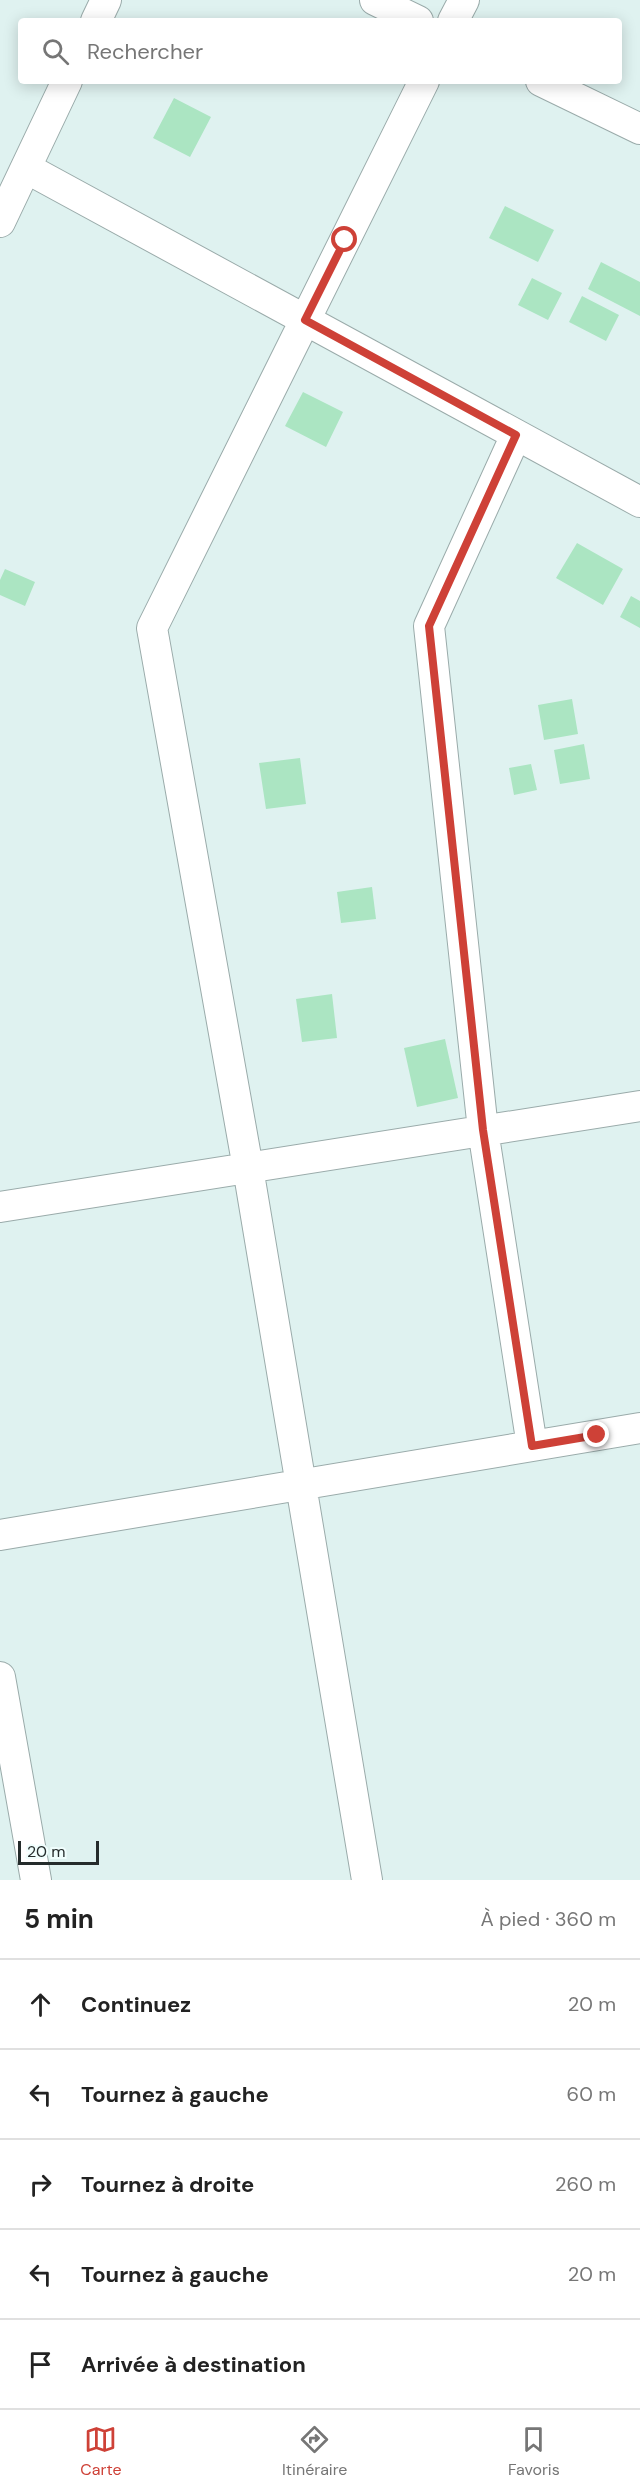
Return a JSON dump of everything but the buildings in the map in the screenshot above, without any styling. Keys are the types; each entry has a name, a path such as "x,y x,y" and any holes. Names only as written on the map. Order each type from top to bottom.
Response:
{"street":[{"path":"97,18 106,0"},
{"path":"375,0 412,18"},
{"path":"455,18 464,0"},
{"path":"0,222 67,84"},
{"path":"367,1880 248,1168 152,628 422,84"},
{"path":"547,84 640,129"},
{"path":"26,168 640,502"},
{"path":"516,435 429,626 483,1130 532,1446"},
{"path":"0,1207 640,1106"},
{"path":"0,1535 640,1428"},
{"path":"0,1677 36,1880"}],"route":[{"path":"345,240 305,320 516,435 429,626 483,1130 532,1446 597,1435"}]}
